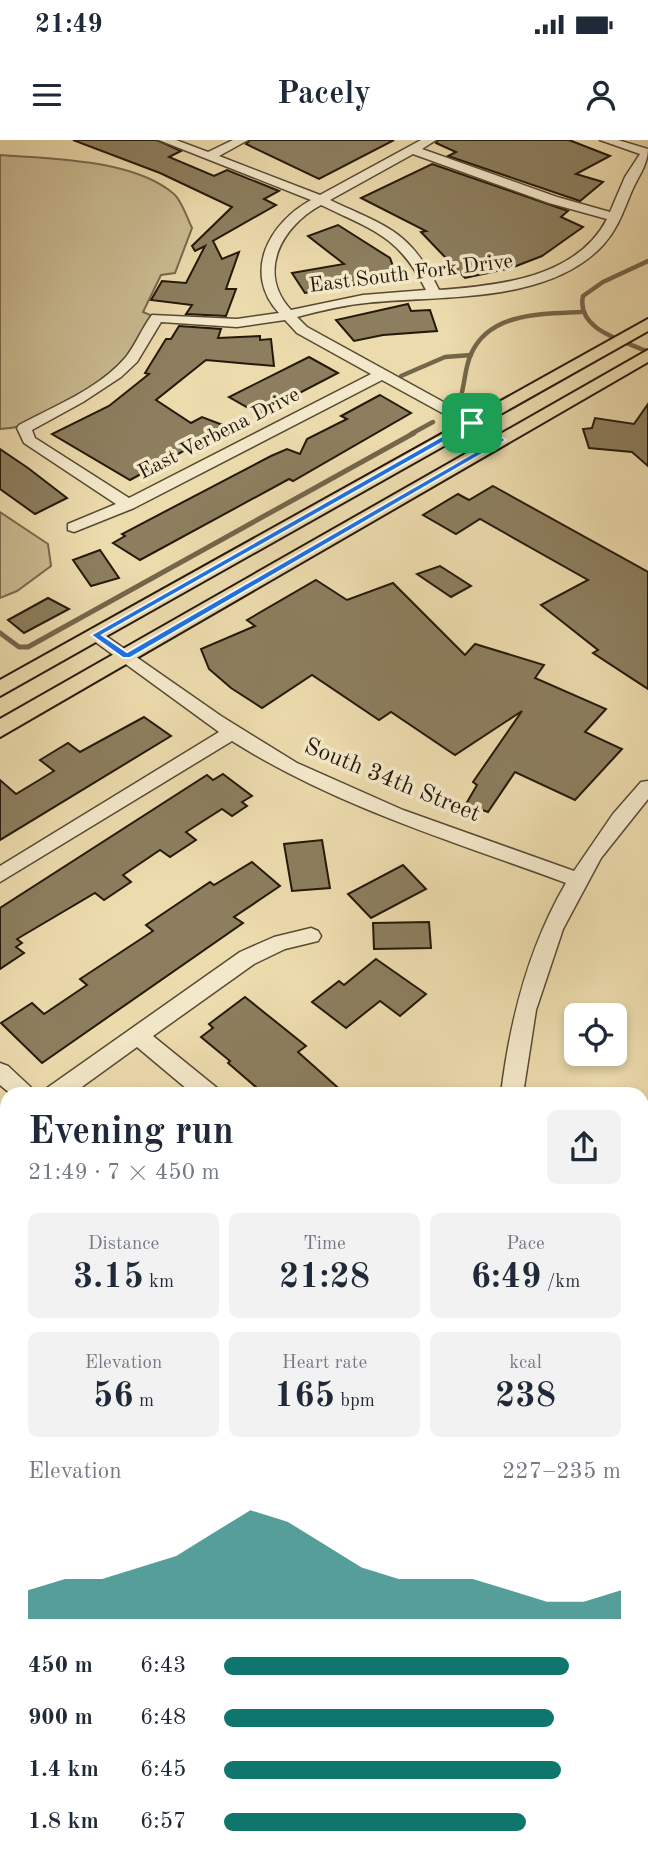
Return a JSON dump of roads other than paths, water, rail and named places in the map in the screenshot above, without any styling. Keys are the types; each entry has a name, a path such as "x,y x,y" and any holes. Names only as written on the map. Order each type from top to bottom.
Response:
{"main road":[{"path":"0,688 640,328"},
{"path":"0,729 644,358"}],"street":[{"path":"165,140 321,200 392,234 418,261 435,296"},
{"path":"208,157 242,140"},
{"path":"430,140 292,218 281,230 269,255 267,279 271,292 286,314 313,337 502,440"},
{"path":"606,140 648,153"},
{"path":"413,150 553,200 616,218"},
{"name":"East South Fork Drive","path":"128,505 29,440 24,428 97,388 129,362 147,336 148,328 157,318 238,323 366,299 435,296 486,289 549,274 589,251 609,233 636,164 648,153"},
{"name":"East Verbena Drive","path":"74,527 128,505 382,374"},
{"name":"South 34th Street","path":"96,635 232,732 265,753 337,790 578,880"},
{"path":"0,875 232,732"},
{"path":"513,1087 519,1036 529,993 578,880 620,817 648,787"},
{"path":"65,1087 140,1037 247,958 281,942 310,936"},
{"path":"140,1037 201,1087"},
{"path":"0,1072 18,1087"}],"waterway":[{"path":"648,261 603,282 583,296 583,308 594,325 615,338 648,352"},
{"path":"471,355 480,340 504,323 534,315 581,312"},
{"path":"401,376 445,357 471,355"},
{"path":"461,396 471,355"},
{"path":"411,434 433,422"},
{"path":"0,633 19,647 28,647 414,433"}]}
